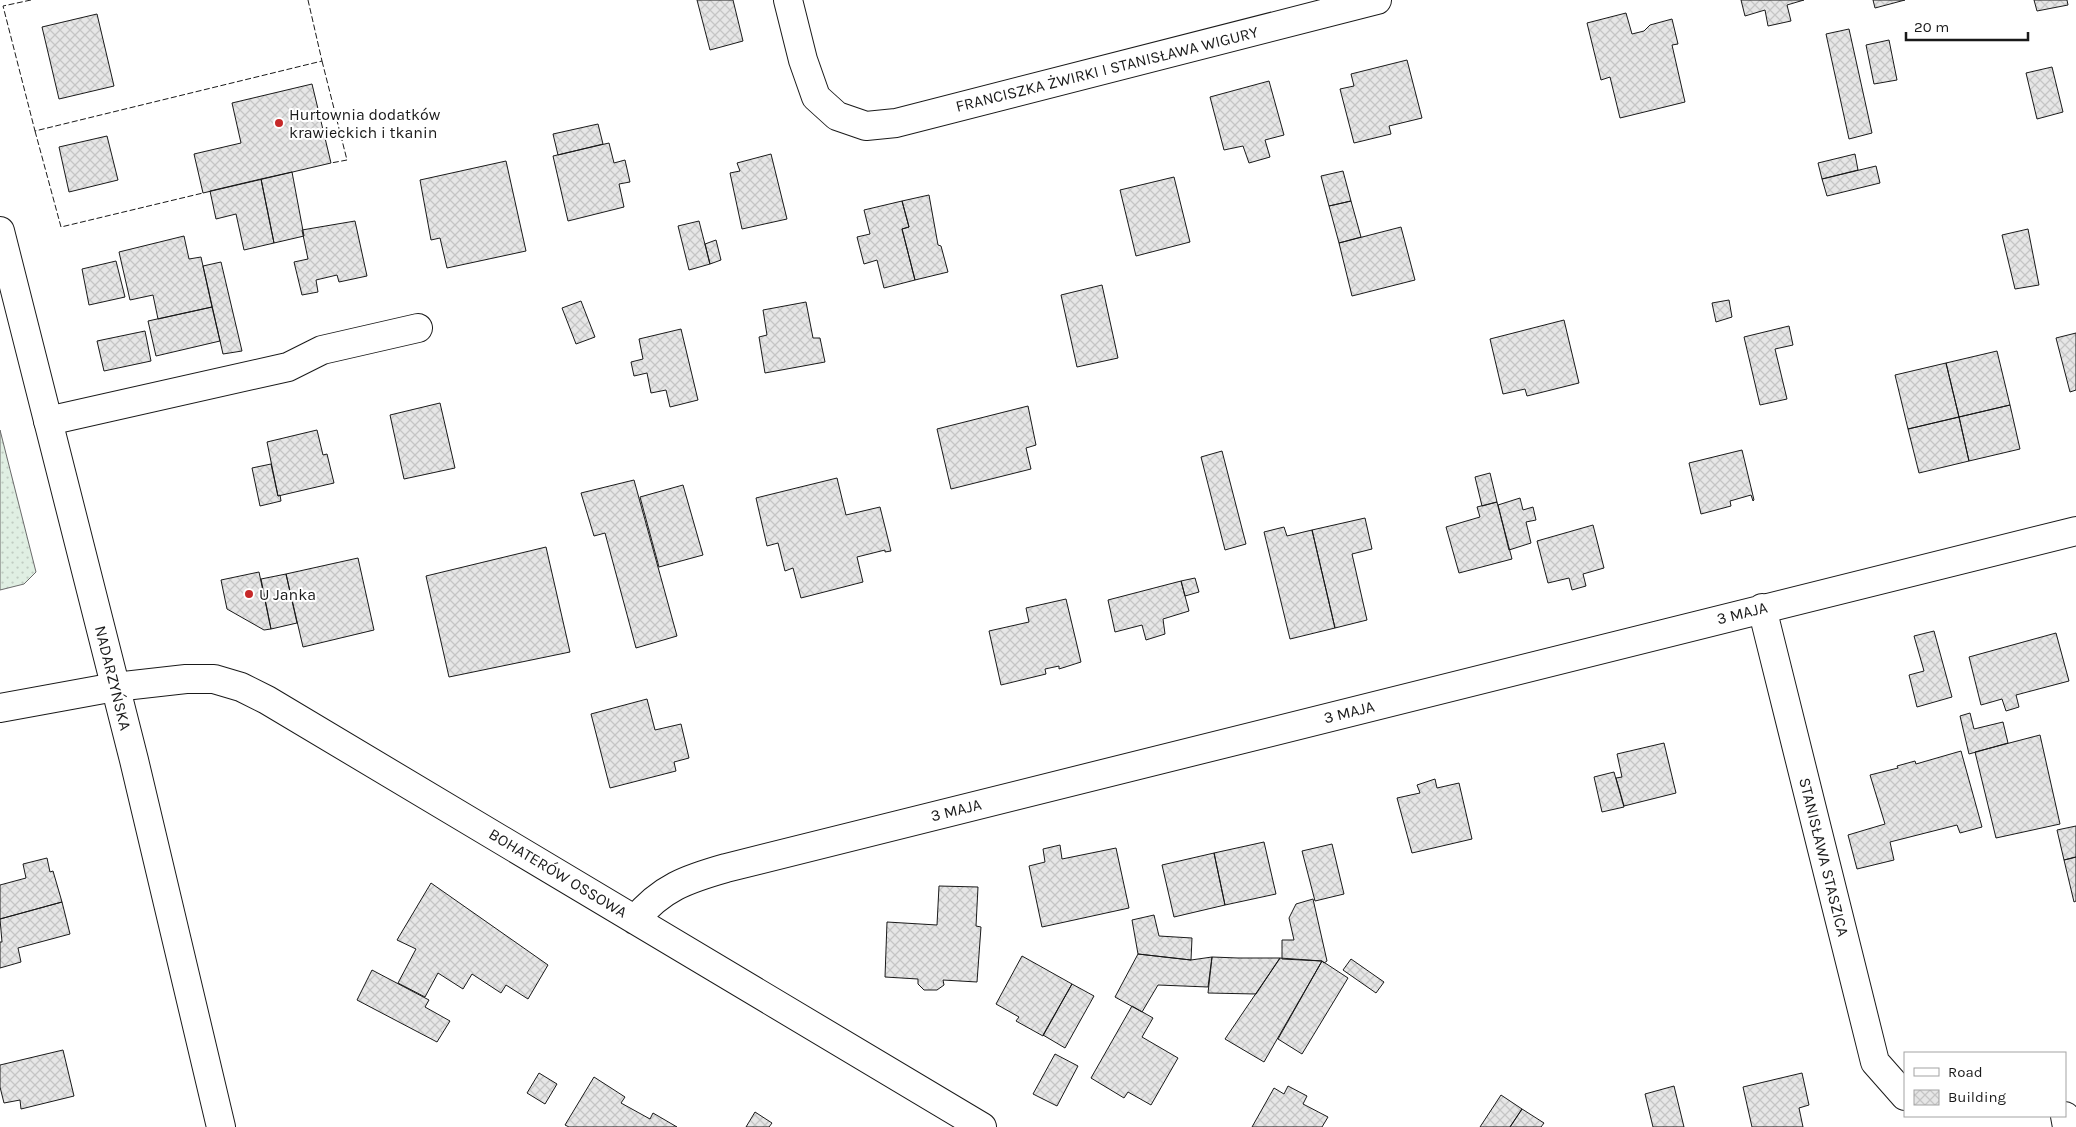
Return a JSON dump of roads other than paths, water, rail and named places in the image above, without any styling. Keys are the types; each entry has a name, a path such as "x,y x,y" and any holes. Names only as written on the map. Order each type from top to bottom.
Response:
{"street":[{"name":"FRANCISZKA ŻWIRKI I STANISŁAWA WIGURY","path":"788,0 803,60 816,97 837,116 866,126 896,123 1378,0"},
{"name":"NADARZYŃSKA","path":"0,231 115,687 221,1127"},
{"path":"48,421 288,367 322,350 418,328"},
{"name":"3 MAJA","path":"635,920 649,903 665,890 693,877 726,868 2076,531"},
{"name":"STANISŁAWA STASZICA","path":"1762,608 1875,1062 1904,1095"},
{"name":"BOHATERÓW OSSOWA","path":"0,708 115,687 186,679 214,680 241,687 267,700 982,1127"}],"place":[{"name":"Hurtownia dodatków krawieckich i tkanin","path":"279,123"},
{"name":"U Janka","path":"249,594"}]}
